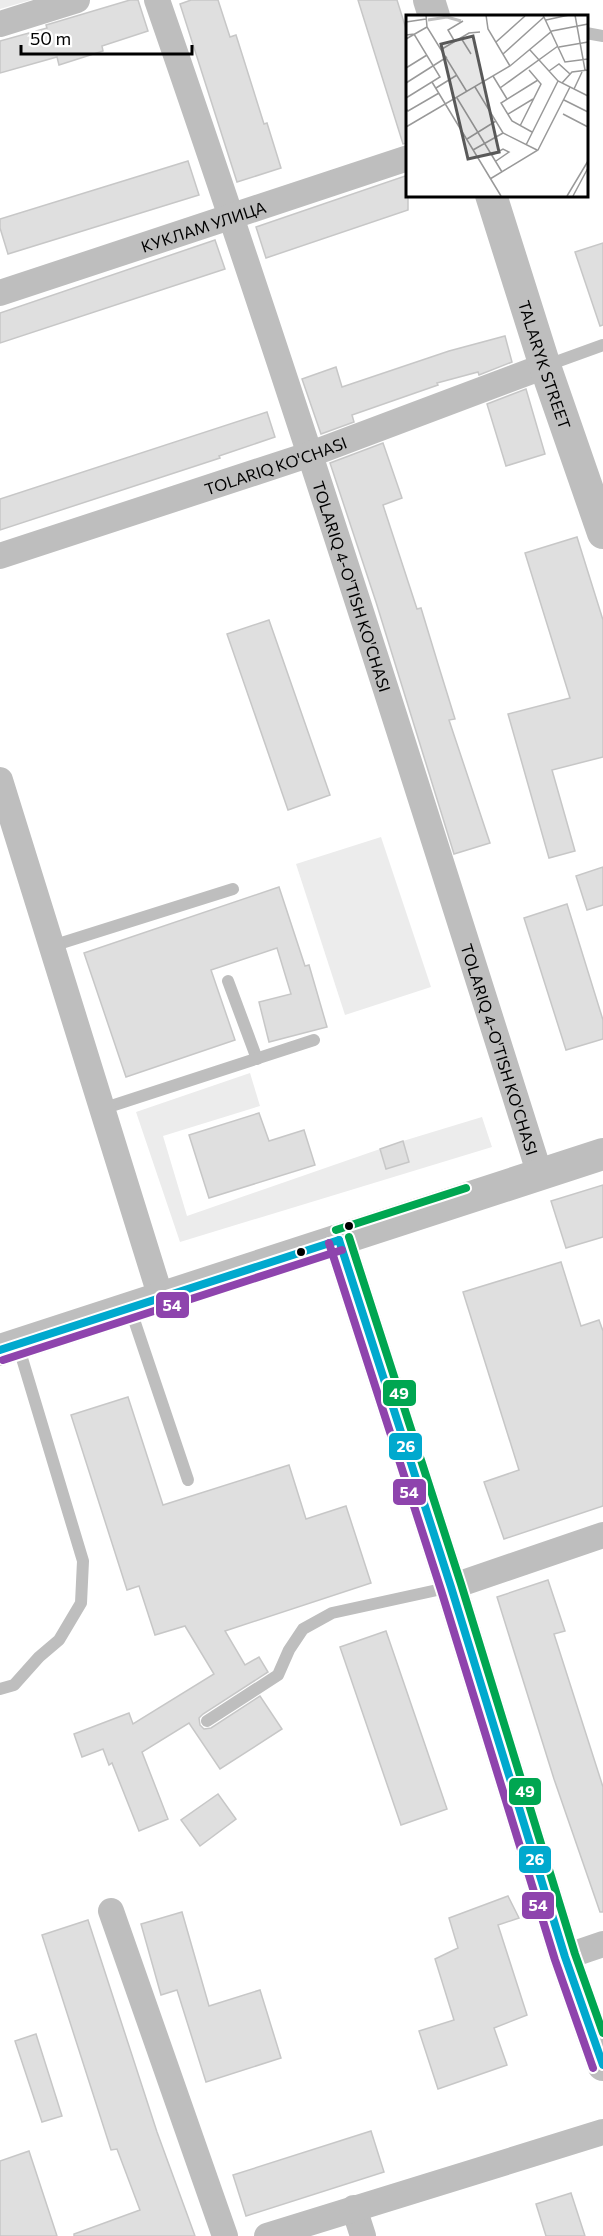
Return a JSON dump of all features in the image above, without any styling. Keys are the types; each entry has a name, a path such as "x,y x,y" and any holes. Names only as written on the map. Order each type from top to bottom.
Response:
{"street":[{"path":"0,24 77,0"},
{"name":"TOLARIQ 4-O'TISH KO'CHASI","path":"157,0 311,454 540,1175"},
{"path":"429,0 434,15"},
{"name":"КУКЛАМ УЛИЦА","path":"0,293 406,159"},
{"name":"TALARYK STREET","path":"491,196 603,533"},
{"name":"TOLARIQ KO'CHASI","path":"0,556 311,454 546,366"},
{"path":"0,780 161,1299"},
{"path":"9,1347 603,1154"},
{"path":"339,1240 451,1587 566,1957 603,2065"},
{"path":"451,1587 603,1535"},
{"path":"111,1911 225,2236"},
{"path":"566,1957 603,1944"},
{"path":"267,2236 603,2132"},
{"path":"354,2208 363,2236"}],"lane":[{"path":"588,33 603,36"},
{"path":"546,366 603,345"},
{"path":"51,946 233,889"},
{"path":"228,981 257,1059"},
{"path":"102,1108 314,1040"},
{"path":"130,1308 188,1480"},
{"path":"0,1689 14,1685 39,1657 59,1640 81,1603 83,1561 9,1347"},
{"path":"207,1721 278,1675 289,1650 303,1629 312,1623 332,1613 451,1587"}],"shaded area":[{"path":"0,0 31,0 0,9"},
{"path":"381,837 431,987 345,1015 296,864"},
{"path":"250,1073 260,1106 163,1136 187,1216 380,1149 386,1169 409,1162 403,1141 482,1117 492,1147 180,1242 136,1112"}],"building":[{"path":"130,0 138,0 148,31 102,46 103,51 59,65 57,57 0,73 0,41"},
{"path":"191,0 218,0 230,37 236,35 264,124 267,123 281,168 237,182 180,4"},
{"path":"358,0 397,0 406,29 406,143 403,144"},
{"path":"188,161 199,195 8,254 0,228 0,219"},
{"path":"406,176 408,210 266,258 256,227"},
{"path":"215,240 225,269 0,343 0,313"},
{"path":"603,243 603,325 600,326 575,252"},
{"path":"505,336 512,362 479,375 478,372 437,383 438,385 352,415 354,422 321,434 302,379 336,367 342,387 449,351"},
{"path":"526,389 545,454 506,466 487,404"},
{"path":"267,412 275,437 219,456 220,458 0,530 0,499"},
{"path":"383,443 402,498 383,505 417,609 421,608 455,719 449,720 490,843 454,854 376,602 330,463"},
{"path":"577,537 603,620 603,757 552,770 575,851 549,858 508,714 570,698 525,553"},
{"path":"269,620 330,795 288,810 227,634"},
{"path":"603,867 603,905 587,910 576,876"},
{"path":"279,887 305,966 309,965 327,1027 269,1042 259,1002 291,994 277,948 211,970 235,1040 126,1077 84,953"},
{"path":"567,904 603,1020 603,1039 566,1050 524,918"},
{"path":"259,1113 269,1141 304,1130 315,1165 209,1198 189,1135"},
{"path":"403,1141 409,1162 386,1169 380,1149"},
{"path":"603,1185 603,1237 566,1248 551,1201"},
{"path":"561,1262 581,1326 599,1320 603,1331 603,1506 504,1539 484,1482 519,1470 463,1292"},
{"path":"128,1397 163,1505 289,1465 306,1519 346,1506 371,1583 225,1631 245,1665 259,1657 268,1672 203,1714 199,1718 200,1725 204,1729 211,1728 260,1696 282,1729 220,1769 189,1723 142,1752 168,1819 139,1831 112,1763 109,1765 103,1749 82,1757 74,1734 129,1713 133,1724 214,1674 185,1626 155,1635 139,1586 127,1590 71,1415"},
{"path":"548,1580 565,1631 554,1634 603,1787 603,1912 600,1912 554,1779 497,1597"},
{"path":"386,1631 447,1809 401,1825 340,1647"},
{"path":"218,1794 236,1819 200,1846 181,1820"},
{"path":"508,1896 519,1918 498,1925 527,2015 494,2028 507,2065 438,2089 419,2031 454,2020 435,1959 458,1948 449,1918"},
{"path":"182,1912 209,2006 260,1990 281,2058 206,2082 177,1990 161,1995 141,1924"},
{"path":"88,1920 157,2132 195,2236 74,2236 74,2234 140,2210 117,2149 111,2150 42,1935"},
{"path":"36,2034 62,2116 42,2122 15,2041"},
{"path":"371,2131 384,2172 246,2216 233,2175"},
{"path":"29,2151 57,2236 0,2236 0,2161"},
{"path":"571,2193 585,2236 546,2236 536,2204"}],"transit line":[{"name":"49","path":"336,1230 466,1188"},
{"name":"49","path":"349,1237 461,1584 575,1954 603,2033"},
{"name":"26","path":"339,1240 451,1587 565,1957 603,2065"},
{"name":"26","path":"0,1350 339,1240"},
{"name":"54","path":"329,1243 441,1590 555,1960 593,2068"},
{"name":"54","path":"3,1360 342,1250"}]}
